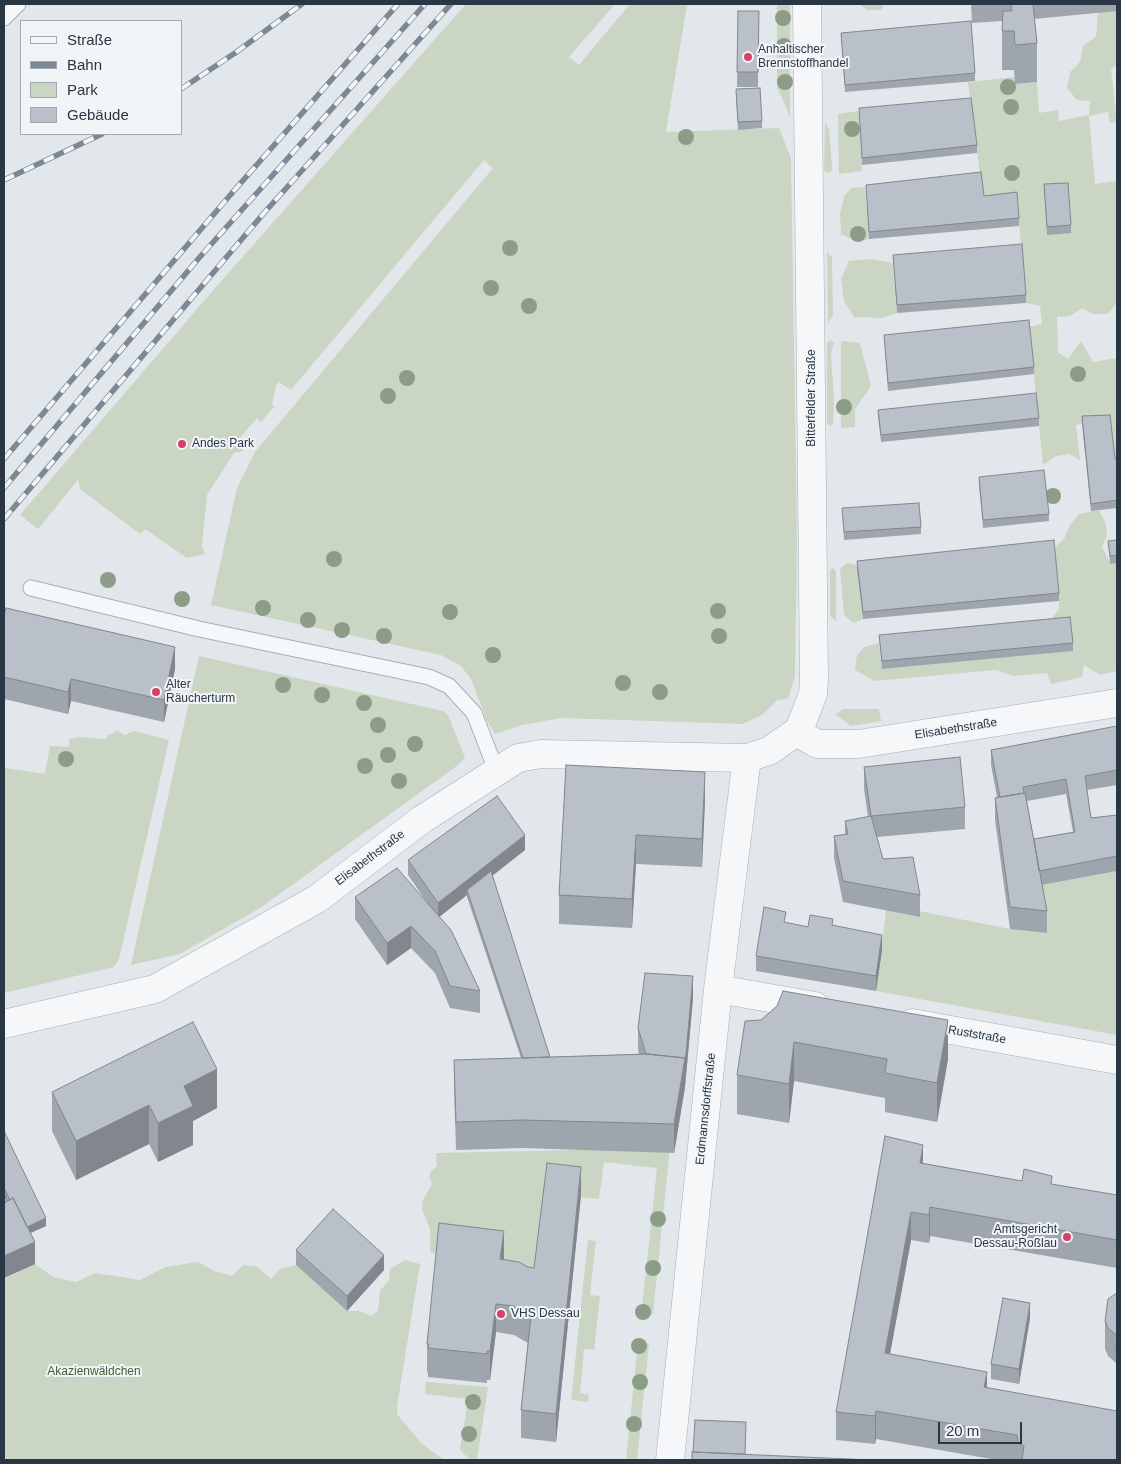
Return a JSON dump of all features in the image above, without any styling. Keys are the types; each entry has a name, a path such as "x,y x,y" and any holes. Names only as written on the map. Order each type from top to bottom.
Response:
{"street":[{"name":"Bitterfelder Straße","path":"747,758 769,751 796,732 806,715 814,681 807,4"},
{"name":"Elisabethstraße","path":"796,732 817,744 859,744 1117,703"},
{"name":"Elisabethstraße","path":"4,1024 155,989 317,899 420,820 496,770 518,758 541,754 747,758"},
{"name":"Erdmannsdorffstraße","path":"670,1460 718,989 747,758"},
{"path":"718,989 835,1010"},
{"name":"Ruststraße","path":"884,1018 1117,1060"}],"lane":[{"path":"4,18 18,4"},
{"path":"31,588 199,629 429,677 449,686 474,713 496,770"}],"green space":[{"path":"466,4 615,4 569,57 579,65 630,4 687,4 666,132 779,128 791,158 797,539 795,676 788,699 777,700 762,715 742,724 561,718 522,725 495,734 487,721 471,679 461,666 441,655 211,605 237,488 255,452 493,168 484,160 291,390 279,382 276,385 272,404 274,407 261,422 257,418 239,439 243,451 234,453 207,495 202,545 205,554 187,558 145,529 140,534 80,489 78,480 38,529 20,515 209,295"},
{"path":"777,4 790,4 790,116 777,87"},
{"path":"859,4 885,4 881,10 867,10"},
{"path":"1117,10 1117,65 1111,69 1117,122 1110,123 1108,112 1089,116 1095,184 1117,181 1117,303 1108,314 1093,314 1082,308 1070,316 1057,317 1058,352 1068,359 1081,341 1093,362 1117,358 1117,466 1082,424 1076,425 1080,460 1069,454 1056,456 1043,465 1029,327 1042,324 1040,306 1026,303 1017,200 984,204 968,82 1015,77 1015,84 1037,82 1039,113 1058,110 1059,121 1089,115 1090,101 1077,100 1067,88 1070,72 1080,62 1083,46 1096,37 1098,12"},
{"path":"859,111 862,171 839,174 838,114"},
{"path":"825,123 829,129 831,152 832,170 828,173 824,171"},
{"path":"865,187 869,239 857,242 841,234 840,215 844,196 851,188"},
{"path":"827,252 832,257 833,316 828,323"},
{"path":"870,259 893,263 897,313 883,318 854,317 844,301 841,279 849,261"},
{"path":"831,340 834,343 831,353 834,401 833,424 831,426 827,423 827,343"},
{"path":"841,341 860,343 871,386 855,409 855,427 841,428"},
{"path":"1099,510 1106,524 1107,536 1102,547 1110,563 1117,563 1117,671 1100,675 1084,665 1082,677 1051,684 1047,673 1014,676 996,670 875,681 855,670 857,655 864,647 879,643 882,669 1072,651 1052,626 1053,617 1059,609 1054,548 1064,539 1070,525 1079,514"},
{"path":"847,563 858,565 863,619 854,623 844,615 840,569"},
{"path":"833,568 836,571 836,621 830,616 830,570"},
{"path":"199,656 443,711 448,715 465,758 458,765 260,908 180,954 131,965"},
{"path":"843,709 879,709 881,721 851,726 835,714"},
{"path":"116,730 125,735 134,731 169,740 119,959 114,967 4,993 4,768 45,774 50,746 69,747 69,739 79,737 107,739 107,735 115,733"},
{"path":"1117,871 1117,1035 876,991 886,910 920,917 919,911 1010,929 1046,933 1038,886"},
{"path":"670,1148 653,1314 649,1317 641,1317 657,1168 604,1162 599,1199 580,1197 580,1195 534,1296 440,1252 430,1252 430,1229 422,1209 423,1200 432,1184 429,1177 431,1171 437,1166 436,1153"},
{"path":"588,1240 596,1241 590,1295 600,1296 594,1350 584,1349 580,1393 589,1395 588,1402 571,1400"},
{"name":"Akazienwäldchen","path":"405,1260 420,1264 397,1414 421,1443 444,1460 4,1460 4,1279 35,1264 53,1277 76,1282 95,1273 140,1280 165,1267 198,1262 214,1271 232,1276 243,1265 258,1267 271,1279 280,1269 296,1265 347,1311 360,1311 371,1316 378,1311 380,1291 389,1280 390,1269"},
{"path":"638,1342 649,1344 637,1460 626,1460"},
{"path":"426,1382 488,1387 477,1460 470,1460 460,1450 468,1399 425,1394"}],"building":[{"path":"1011,4 1033,4 1037,43 1015,45 1014,31 1002,31 1003,11 1012,11"},
{"name":"Anhaltischer Brennstoffhandel","path":"738,11 759,11 758,72 737,72"},
{"path":"971,21 975,73 845,85 841,33"},
{"path":"760,88 762,121 738,122 736,89"},
{"path":"971,98 977,145 862,158 859,108"},
{"path":"981,172 984,196 1017,192 1019,218 869,232 866,185"},
{"path":"1068,183 1071,225 1047,227 1044,184"},
{"path":"1022,244 1026,295 897,305 893,255"},
{"path":"1029,320 1034,367 888,383 884,335"},
{"path":"1036,393 1039,418 881,435 878,410"},
{"path":"1110,415 1115,459 1117,459 1117,500 1091,504 1082,416"},
{"path":"1044,470 1049,514 983,520 979,477"},
{"path":"919,503 921,527 844,532 842,508"},
{"path":"1054,540 1059,593 863,612 857,561"},
{"path":"1117,540 1117,555 1110,556 1108,541"},
{"path":"6,608 175,647 164,700 71,679 68,692 4,677 4,616"},
{"path":"1070,617 1073,643 882,661 879,635"},
{"path":"1117,726 1117,770 1085,776 1091,818 1117,815 1117,856 1039,871 1034,839 1075,832 1066,779 1023,787 1024,793 1000,797 991,750"},
{"path":"960,757 965,807 871,816 864,767"},
{"path":"566,765 705,772 702,839 636,835 632,899 559,895"},
{"path":"1025,793 1047,911 1010,907 995,798"},
{"path":"497,796 525,835 438,903 408,860"},
{"path":"871,816 883,859 913,857 920,895 843,881 834,836 848,834 845,821"},
{"path":"397,868 451,930 480,991 450,986 435,951 411,926 387,943 355,897"},
{"path":"491,871 550,1057 523,1058 467,890"},
{"path":"764,907 786,912 784,922 808,927 810,915 833,919 832,925 882,935 876,976 756,956"},
{"path":"645,973 693,976 685,1065 685,1058 646,1054 638,1028"},
{"path":"783,991 948,1020 937,1083 885,1073 887,1059 794,1042 789,1084 737,1075 745,1021 761,1020 777,1006"},
{"path":"193,1022 217,1069 184,1086 193,1106 158,1123 149,1105 76,1141 52,1092"},
{"path":"648,1054 685,1058 674,1124 522,1120 456,1122 454,1060"},
{"path":"4,1131 46,1218 27,1227 13,1198 10,1200 4,1188"},
{"path":"885,1136 923,1145 920,1163 1022,1181 1024,1169 1052,1176 1051,1184 1117,1195 1117,1240 930,1207 929,1215 911,1212 885,1353 987,1372 984,1387 1117,1411 1117,1460 1022,1460 1024,1446 1018,1443 1017,1435 876,1411 875,1416 836,1412"},
{"name":"VHS Dessau","path":"547,1163 581,1167 556,1414 521,1410 531,1316 514,1306 496,1304 490,1351 487,1351 487,1354 428,1348 429,1344 427,1344 439,1223 504,1231 500,1259 519,1262 534,1268"},
{"path":"13,1198 35,1242 4,1256 4,1203"},
{"path":"333,1209 384,1255 347,1296 296,1250"},
{"path":"1117,1293 1117,1336 1108,1328 1105,1321 1108,1299"},
{"path":"1003,1298 1030,1303 1019,1369 991,1364"},
{"path":"695,1420 746,1422 745,1454 693,1452"},
{"path":"692,1452 871,1460 692,1460"}],"railway":[{"path":"182,88 235,53 302,4"},
{"path":"4,459 232,193 398,4"},
{"path":"4,488 199,258 425,4"},
{"path":"4,519 264,213 451,4"},
{"path":"4,180 100,135"}],"place":[{"name":"Anhaltischer Brennstoffhandel","path":"748,57"},
{"name":"Andes Park","path":"182,444"},
{"name":"Alter Räucherturm","path":"156,692"},
{"name":"Amtsgericht Dessau-Roßlau","path":"1067,1237"},
{"name":"VHS Dessau","path":"501,1314"}]}
